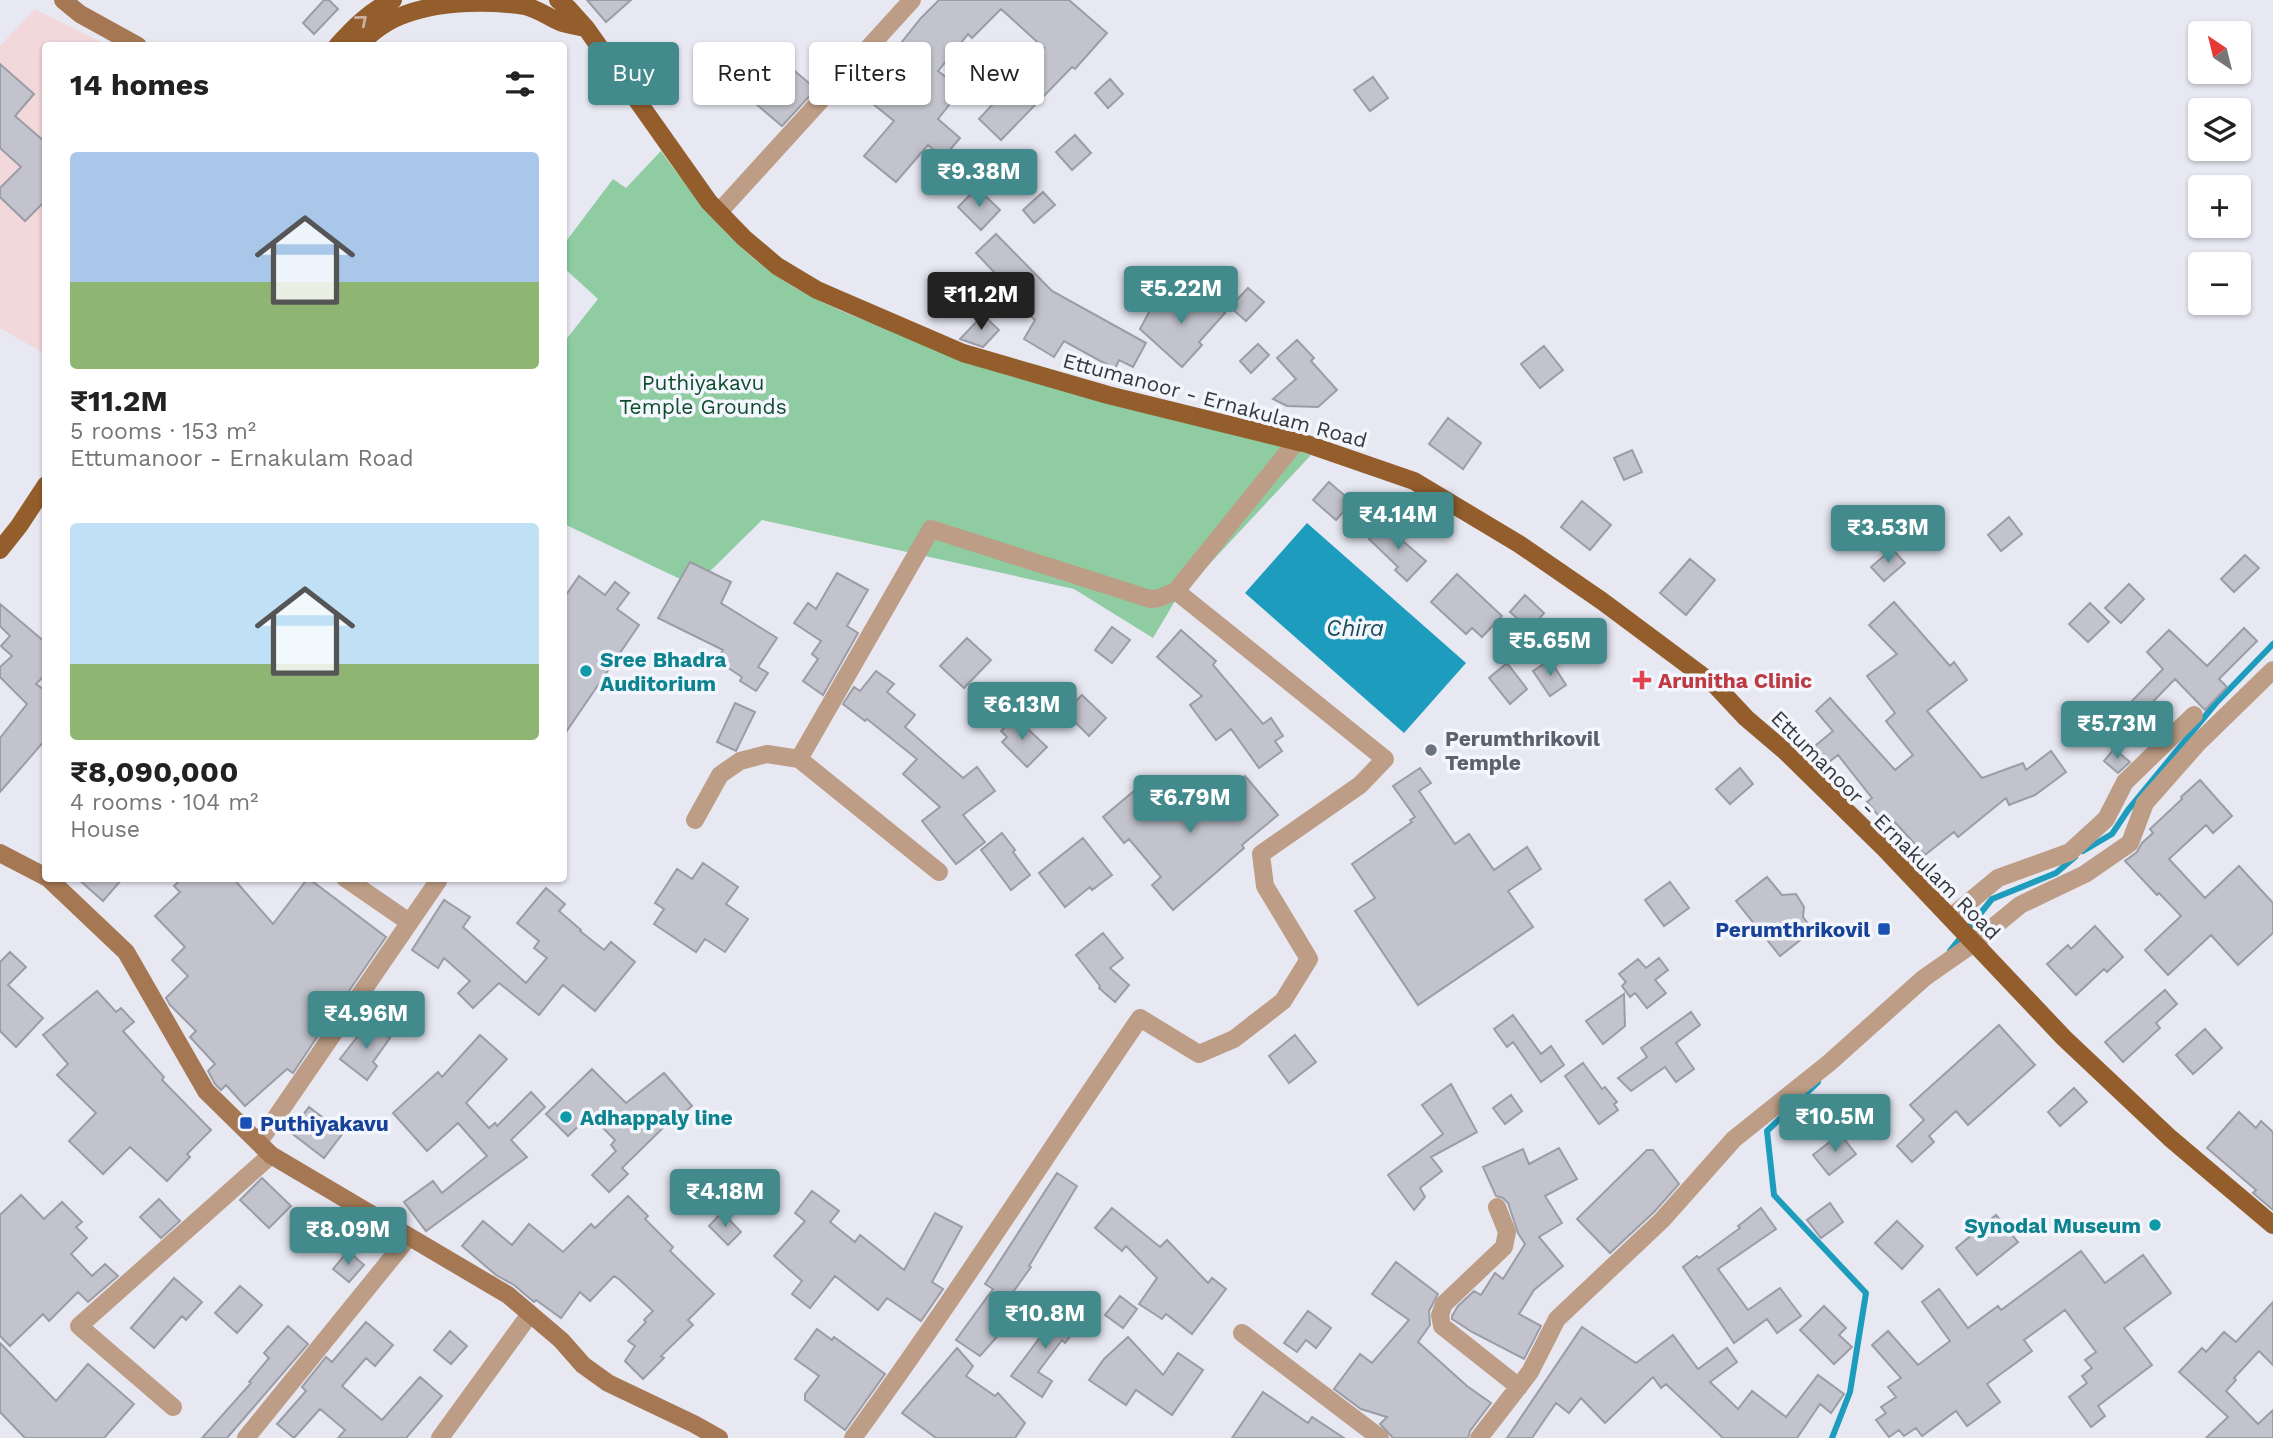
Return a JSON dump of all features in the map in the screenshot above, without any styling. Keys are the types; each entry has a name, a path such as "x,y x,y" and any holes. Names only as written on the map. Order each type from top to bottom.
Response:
{"main road":[{"path":"63,0 79,14 131,42"},
{"path":"341,42 368,15 393,0"},
{"name":"Ettumanoor - Ernakulam Road","path":"558,0 586,28 667,145 719,212 776,265 817,290 963,353 1108,395 1296,442 1414,481 1519,544 1602,601 1716,686 1746,718 1787,753 1875,839 2064,1038 2169,1138 2273,1225"},
{"path":"363,42 416,5 493,2 526,6 557,21 586,28"},
{"path":"0,550 42,491"},
{"path":"0,853 42,875"},
{"path":"51,882 126,952 206,1091 271,1156 508,1295 561,1340 583,1365 608,1383 719,1438"}],"street":[{"path":"719,212 912,0"},
{"path":"799,759 931,529 1150,599 1159,598 1176,591 1296,442"},
{"path":"853,1438 926,1337 1140,1017 1199,1054 1234,1039 1283,1001 1309,959 1265,886 1261,854 1360,785 1385,759 1176,591"},
{"path":"1479,1438 1530,1372 1557,1319 1655,1227 1734,1139 1829,1063 1924,978 1974,943 2021,905 2085,874 2130,843 2146,803 2198,743 2273,670"},
{"path":"1951,917 1998,878 2070,852 2106,819 2125,782 2194,715"},
{"path":"695,820 720,775 740,761 767,754 799,759 939,872"},
{"path":"351,882 409,922"},
{"path":"259,1142 437,882"},
{"path":"173,1407 79,1326 271,1156"},
{"path":"1497,1206 1507,1232 1504,1247 1444,1304 1440,1315 1442,1326 1519,1387"},
{"path":"246,1438 408,1238"},
{"path":"440,1438 530,1314"},
{"path":"1242,1333 1380,1438"}],"shaded area":[{"path":"35,9 101,42 42,42 42,352 0,328 0,46"}],"green space":[{"name":"Puthiyakavu Temple Grounds","path":"661,151 698,200 739,246 771,272 823,303 909,336 1311,455 1175,601 1153,638 1074,589 762,520 695,586 567,525 567,338 598,299 567,271 567,240 613,179 626,188"}],"water":[{"name":"Chira","path":"1307,523 1466,663 1404,733 1245,593"}],"building":[{"path":"324,0 329,0 338,9 314,34 303,23"},
{"path":"587,0 631,0 606,22"},
{"path":"939,0 1069,0 1107,33 1075,69 1072,67 1044,96 1044,42 1037,42 1001,9 972,38 968,34 962,42 945,42 945,62 938,71 945,76 945,105 949,105 938,119 960,138 943,158 928,145 896,182 864,156 894,121 874,105 931,105 931,42 902,42"},
{"path":"0,64 34,94 15,116 42,140 42,204 25,221 0,197 0,188 21,167 0,148"},
{"path":"795,71 809,83 809,97 782,126 757,105 795,105"},
{"path":"1373,77 1388,98 1370,111 1354,90"},
{"path":"1110,79 1123,94 1108,108 1095,93"},
{"path":"992,105 1035,105 1001,140 979,119"},
{"path":"1075,135 1091,153 1072,170 1056,152"},
{"path":"977,188 1000,210 981,230 958,207"},
{"path":"1043,192 1055,205 1034,223 1023,210"},
{"path":"996,234 1052,291 1146,343 1133,367 1119,360 1115,369 1064,341 1054,357 1024,339 1035,320 1008,295 1012,291 976,253"},
{"path":"1248,288 1264,302 1246,321 1230,307"},
{"path":"1201,291 1225,313 1199,342 1202,345 1182,367 1140,329 1158,295 1185,310"},
{"path":"983,315 999,330 983,347 960,339"},
{"path":"1297,340 1314,358 1311,361 1337,390 1318,407 1287,406 1273,399 1296,379 1277,358"},
{"path":"1258,344 1269,355 1251,373 1240,361"},
{"path":"1544,346 1563,370 1540,388 1521,364"},
{"path":"1448,418 1481,443 1463,469 1429,444"},
{"path":"1632,450 1642,472 1624,480 1614,458"},
{"path":"1329,482 1352,502 1336,520 1313,500"},
{"path":"1582,501 1611,525 1590,550 1561,527"},
{"path":"2009,517 2022,534 2001,551 1988,535"},
{"path":"1383,524 1426,561 1407,581 1395,570 1398,567 1369,539"},
{"path":"1892,549 1905,563 1884,581 1871,567"},
{"path":"2245,555 2259,568 2234,592 2221,579"},
{"path":"1690,559 1715,580 1686,615 1660,593"},
{"path":"690,562 731,582 721,603 777,638 758,667 768,673 756,691 740,681 742,677 716,660 723,650 658,618"},
{"path":"837,573 868,590 847,626 858,633 823,695 803,681 818,659 812,654 821,641 794,623 808,603 816,609"},
{"path":"1457,574 1502,616 1482,637 1472,628 1466,634 1431,602"},
{"name":"Sree Bhadra Auditorium","path":"579,576 605,595 615,582 629,593 617,609 639,625 567,731 567,594"},
{"path":"2129,584 2144,599 2121,623 2105,608"},
{"path":"1525,595 1544,613 1530,630 1510,612"},
{"path":"1894,602 1950,666 1954,662 1967,680 1927,711 1982,778 2023,763 2026,770 2051,751 2066,772 2035,795 2009,805 2006,798 1958,837 1954,832 1925,855 1890,817 1884,822 1867,802 1872,798 1838,755 1824,766 1810,750 1833,731 1816,711 1830,698 1895,770 1913,755 1886,721 1895,713 1867,676 1897,654 1869,625"},
{"path":"2090,603 2109,622 2088,642 2069,624"},
{"path":"0,604 42,640 42,678 36,684 42,688 42,744 0,792 0,738 27,704 0,677 0,667 12,656 1,646 10,636 0,626"},
{"path":"1112,627 1130,640 1112,663 1095,650"},
{"path":"2244,628 2257,641 2219,679 2227,687 2205,710 2175,679 2143,712 2130,703 2163,669 2147,652 2169,630 2207,666"},
{"path":"1181,630 1216,661 1213,665 1263,724 1271,718 1283,736 1275,741 1282,751 1259,768 1231,729 1216,740 1190,705 1202,696 1157,657"},
{"path":"967,638 991,660 964,688 940,666"},
{"path":"1550,660 1566,685 1550,696 1533,671"},
{"path":"1507,663 1527,689 1510,704 1489,678"},
{"path":"876,671 894,684 887,692 915,715 905,727 963,778 977,767 995,791 963,815 985,842 956,864 922,821 940,807 903,774 917,759 867,719 865,721 843,704 854,687 860,691"},
{"path":"1082,695 1106,718 1089,736 1065,712"},
{"path":"735,703 755,712 736,751 717,742"},
{"path":"1015,717 1047,747 1027,767 1002,742 1007,737 1001,731"},
{"path":"2114,749 2130,762 2118,773 2104,761"},
{"path":"1420,768 1431,783 1419,791 1455,844 1469,834 1494,870 1527,847 1541,869 1508,891 1533,927 1418,1005 1355,911 1375,898 1352,864 1412,822 1410,820 1415,817 1393,786"},
{"path":"1740,768 1753,784 1730,804 1716,789"},
{"path":"1245,776 1278,815 1173,910 1152,885 1161,877 1129,839 1124,843 1103,817 1134,791 1146,805 1168,786 1195,818"},
{"path":"2200,780 2232,816 2213,833 2206,825 2169,859 2205,898 2239,866 2273,903 2273,933 2238,965 2211,935 2168,975 2145,950 2181,916 2125,861 2137,852 2153,833 2150,829"},
{"path":"1002,833 1030,875 1011,890 981,850"},
{"path":"1083,838 1112,875 1092,890 1090,887 1065,907 1039,873"},
{"path":"703,863 738,887 726,904 748,919 725,952 705,939 696,952 654,924 664,909 655,903 677,869 692,879"},
{"path":"1767,877 1782,895 1796,894 1804,907 1803,917 1813,930 1780,956 1736,901"},
{"path":"82,882 120,882 103,901"},
{"path":"178,882 236,882 273,924 305,882 313,882 386,937 342,1001 337,997 315,1027 321,1031 293,1073 287,1069 245,1106 226,1085 221,1090 215,1084 208,1071 215,1064 190,1037 196,1031 166,998 188,976 172,960 185,947 155,916 180,892 174,886"},
{"path":"1670,882 1689,908 1664,926 1645,900"},
{"path":"546,888 565,904 559,911 580,931 604,950 611,942 635,962 595,1011 563,985 539,1015 499,983 473,1008 458,993 470,981 444,958 438,968 412,950 444,900 470,917 463,927 526,983 547,958 534,948 539,941 517,923"},
{"path":"2095,926 2123,957 2107,972 2104,969 2076,995 2047,964 2068,945 2071,949"},
{"path":"1103,933 1123,958 1110,968 1129,985 1115,1002 1099,988 1076,955"},
{"path":"10,952 26,967 8,985 43,1018 16,1047 0,1031 0,962"},
{"path":"1659,958 1668,970 1655,980 1666,993 1647,1008 1635,993 1630,997 1622,986 1626,982 1619,974 1638,959 1646,968"},
{"path":"2165,990 2177,1004 2156,1023 2160,1028 2123,1062 2105,1042"},
{"path":"97,991 116,1012 121,1008 134,1022 123,1031 164,1077 162,1080 211,1130 187,1154 190,1157 167,1181 130,1147 103,1174 69,1141 96,1113 57,1075 68,1064 43,1035"},
{"path":"1624,994 1625,1026 1603,1044 1586,1021"},
{"path":"1691,1012 1700,1025 1676,1043 1694,1069 1676,1082 1665,1067 1631,1091 1618,1078 1647,1057 1641,1048"},
{"path":"1513,1015 1541,1054 1551,1046 1564,1065 1541,1082 1513,1042 1507,1047 1494,1029"},
{"path":"369,1022 390,1038 373,1062 377,1066 367,1080 340,1059"},
{"path":"1999,1025 2035,1065 1968,1125 1956,1111 1929,1136 1934,1142 1912,1162 1897,1146 1924,1120 1910,1105"},
{"path":"2205,1029 2222,1048 2193,1074 2176,1055"},
{"path":"480,1035 507,1059 466,1103 489,1128 495,1123 497,1126 531,1092 545,1107 511,1140 527,1157 426,1231 404,1202 433,1181 442,1193 487,1156 458,1123 427,1151 393,1113 438,1072 442,1077"},
{"path":"1295,1035 1316,1062 1289,1083 1269,1056"},
{"path":"1583,1063 1602,1089 1605,1087 1617,1102 1614,1104 1618,1110 1599,1124 1565,1076"},
{"path":"592,1069 626,1103 664,1073 692,1106 672,1123 670,1121 622,1168 628,1174 609,1192 592,1175 616,1151 611,1145 615,1140 590,1115 568,1136 546,1114"},
{"path":"1451,1084 1477,1132 1431,1157 1442,1171 1420,1188 1425,1197 1414,1210 1388,1175 1443,1134 1422,1105"},
{"path":"2074,1088 2087,1102 2060,1126 2048,1112"},
{"path":"1511,1095 1522,1111 1505,1124 1493,1108"},
{"path":"309,1107 343,1133 324,1158 290,1132"},
{"path":"2239,1112 2256,1128 2261,1121 2273,1132 2273,1210 2253,1193 2256,1190 2207,1148"},
{"path":"1840,1134 1856,1154 1829,1175 1813,1155"},
{"path":"1559,1148 1577,1179 1545,1196 1562,1223 1539,1237 1563,1266 1534,1290 1519,1314 1541,1326 1524,1359 1472,1332 1452,1319 1452,1316 1458,1306 1474,1291 1481,1295 1495,1273 1503,1279 1525,1244 1518,1233 1508,1203 1496,1196 1483,1167 1523,1149 1529,1164"},
{"path":"1647,1150 1653,1150 1679,1184 1654,1212 1610,1253 1577,1219"},
{"path":"1057,1173 1077,1186 1029,1266 1031,1267 1003,1306 1007,1309 995,1323 1003,1330 980,1356 956,1340 993,1289 985,1284"},
{"path":"262,1178 291,1206 269,1228 240,1200"},
{"path":"812,1191 839,1211 830,1222 855,1242 860,1235 904,1270 935,1213 962,1227 932,1282 943,1289 921,1321 887,1298 878,1310 835,1276 810,1308 792,1294 802,1281 774,1256 805,1221 795,1213"},
{"path":"21,1195 44,1219 62,1202 82,1222 76,1227 87,1238 71,1254 92,1276 105,1264 118,1276 88,1302 78,1292 49,1321 43,1314 10,1346 0,1336 0,1215"},
{"path":"628,1196 648,1216 645,1219 673,1247 670,1251 714,1294 688,1320 693,1325 661,1356 664,1358 643,1379 625,1361 635,1346 628,1341 653,1311 620,1280 614,1276 590,1301 580,1292 561,1318 496,1275 462,1246 483,1221 512,1245 529,1224 563,1252 591,1224 595,1228"},
{"path":"159,1199 180,1221 161,1238 140,1217"},
{"path":"1830,1203 1843,1222 1821,1238 1807,1220"},
{"path":"1112,1208 1160,1247 1167,1240 1208,1283 1212,1278 1226,1289 1192,1334 1166,1314 1162,1319 1139,1304 1157,1278 1126,1246 1122,1251 1095,1228"},
{"path":"1761,1208 1776,1229 1718,1269 1748,1310 1780,1288 1801,1316 1777,1333 1767,1319 1734,1343 1683,1267 1740,1228 1738,1226"},
{"path":"722,1212 741,1232 728,1245 709,1226"},
{"path":"1996,1215 2018,1242 1977,1275 1956,1248"},
{"path":"358,1220 381,1234 369,1248 349,1231"},
{"path":"1897,1221 1923,1246 1902,1269 1875,1243"},
{"path":"348,1251 364,1265 349,1282 333,1269"},
{"path":"2081,1251 2105,1283 2143,1255 2171,1293 2124,1328 2152,1365 2098,1406 2105,1416 2091,1427 2069,1397 2087,1383 2082,1376 2092,1368 2085,1360 2096,1352 2065,1310 2024,1340 2032,1351 1987,1384 2000,1402 1967,1426 1956,1411 1922,1436 1916,1428 1904,1436 1899,1430 1889,1437 1876,1420 1886,1413 1881,1407 1896,1397 1888,1387 1901,1378 1872,1345 1888,1331 1918,1365 1950,1341 1922,1302 1939,1289 1968,1328 1998,1306 2001,1310"},
{"path":"1396,1262 1438,1294 1429,1311 1430,1325 1418,1342 1467,1386 1491,1403 1470,1431 1468,1438 1393,1438 1380,1424 1387,1417 1361,1409 1334,1389 1360,1354 1372,1363 1409,1320 1372,1294"},
{"path":"174,1278 202,1302 186,1320 182,1316 154,1348 131,1328"},
{"path":"240,1286 262,1305 237,1333 215,1313"},
{"path":"1120,1296 1137,1309 1123,1328 1105,1315"},
{"path":"2273,1302 2273,1365 2259,1351 2234,1378 2236,1380 2226,1391 2258,1424 2273,1410 2273,1438 2206,1438 2228,1417 2179,1372 2202,1348 2206,1352 2224,1332 2236,1342"},
{"path":"1054,1306 1079,1325 1065,1343 1062,1340 1038,1372 1052,1381 1042,1397 1011,1376 1047,1328 1040,1323"},
{"path":"1824,1306 1846,1328 1839,1335 1852,1347 1834,1364 1800,1330"},
{"path":"1308,1311 1331,1328 1316,1348 1306,1340 1297,1352 1284,1343"},
{"path":"366,1322 393,1345 375,1366 366,1358 342,1386 382,1420 420,1377 442,1396 406,1438 338,1438 345,1430 320,1409 294,1438 277,1424 306,1391 302,1387 326,1357 332,1362"},
{"path":"288,1326 308,1344 227,1438 202,1438 251,1383 249,1382 269,1358 264,1353"},
{"path":"1582,1327 1636,1363 1673,1335 1698,1369 1727,1348 1737,1362 1710,1382 1738,1409 1752,1391 1786,1417 1818,1375 1844,1394 1831,1413 1820,1404 1797,1438 1723,1438 1666,1384 1661,1388 1653,1377 1605,1423 1581,1398 1569,1413 1556,1403 1532,1438 1507,1438"},
{"path":"817,1329 832,1340 834,1337 885,1374 845,1430 805,1400 805,1394 819,1376 795,1359"},
{"path":"450,1331 467,1346 451,1364 434,1350"},
{"path":"1128,1337 1163,1375 1178,1353 1203,1370 1172,1415 1136,1390 1126,1405 1089,1380 1104,1359"},
{"path":"0,1343 56,1401 88,1364 134,1404 104,1438 25,1438 0,1412"},
{"path":"957,1348 973,1366 966,1376 995,1396 998,1393 1025,1423 1015,1438 936,1438 902,1413"},
{"path":"1263,1392 1308,1423 1312,1417 1344,1438 1232,1438"}],"waterway":[{"path":"2083,851 2112,834 2128,810 2216,703 2273,644"},
{"path":"1950,951 1992,899 2056,873 2075,857"},
{"path":"1818,1082 1767,1131 1774,1195 1866,1293 1850,1392 1832,1438"}],"place":[{"name":"Sree Bhadra Auditorium","path":"586,671"},
{"name":"Arunitha Clinic","path":"1642,680"},
{"name":"Perumthrikovil Temple","path":"1431,750"},
{"name":"Perumthrikovil","path":"1884,929"},
{"name":"Adhappaly line","path":"566,1117"},
{"name":"Puthiyakavu","path":"246,1123"},
{"name":"Synodal Museum","path":"2155,1225"}]}
